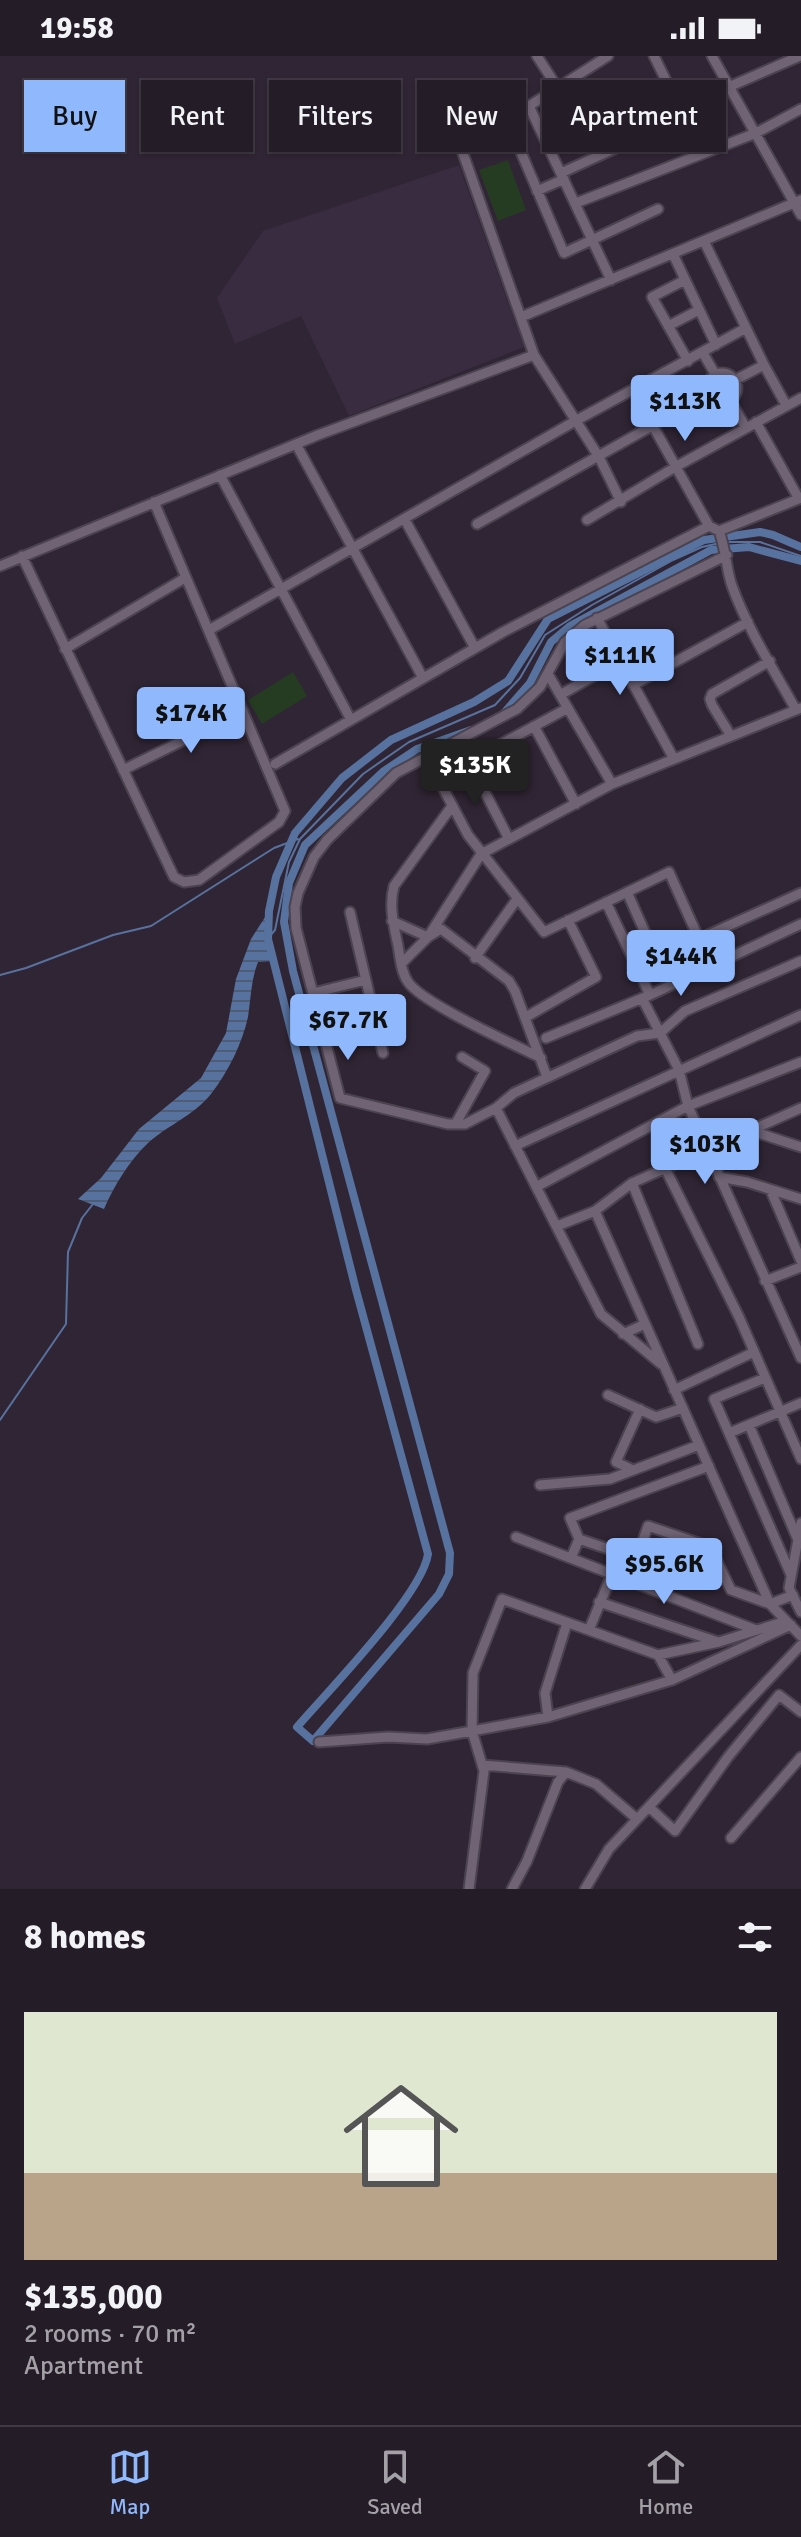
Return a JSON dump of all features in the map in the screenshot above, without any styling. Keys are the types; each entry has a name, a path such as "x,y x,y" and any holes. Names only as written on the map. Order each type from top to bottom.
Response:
{"street":[{"path":"537,56 552,80"},
{"path":"569,80 608,56"},
{"path":"654,56 666,80"},
{"path":"712,56 798,202 801,215"},
{"path":"772,56 776,67"},
{"path":"726,89 800,56"},
{"path":"526,107 542,97"},
{"path":"529,106 611,280"},
{"path":"576,203 756,133 801,109"},
{"path":"463,152 534,355 599,457 621,502"},
{"path":"521,152 564,253 658,209"},
{"path":"537,191 608,152"},
{"path":"521,317 798,202"},
{"path":"704,241 786,405"},
{"path":"673,254 716,345"},
{"path":"685,280 652,297 688,361"},
{"path":"668,326 699,310"},
{"path":"209,630 577,420 746,328"},
{"path":"703,353 715,374"},
{"path":"0,566 296,444 534,355"},
{"path":"735,380 764,365"},
{"path":"715,374 728,374 735,380 736,393 730,400 719,402 709,394 708,383 715,374"},
{"path":"477,524 709,394"},
{"path":"587,520 801,398"},
{"path":"730,400 746,428"},
{"path":"720,534 800,498 756,422"},
{"path":"402,963 428,937 481,854 612,784 799,709 748,622 731,583 720,534 709,526 653,426"},
{"path":"296,444 423,678"},
{"path":"220,475 351,720"},
{"path":"22,556 174,877 184,882 199,880 283,818 282,800 154,502"},
{"path":"405,520 475,648"},
{"path":"275,764 475,648 709,526"},
{"path":"726,552 597,618 565,642 540,687 517,709 396,773 327,840 306,873 298,893 295,917 340,1098 448,1124 465,1124 496,1108 514,1093 637,1036 660,1033 685,1011 801,961"},
{"path":"65,649 185,578"},
{"path":"597,618 674,759"},
{"path":"633,685 748,622"},
{"path":"560,695 620,661"},
{"path":"731,736 712,705 712,694 770,661"},
{"path":"548,674 612,784"},
{"path":"438,778 568,708"},
{"path":"123,770 243,711"},
{"path":"534,726 576,804"},
{"path":"426,756 481,854 544,932 669,872 699,939 801,893"},
{"path":"469,761 509,839"},
{"path":"452,806 398,878 392,896 392,921 405,979 414,990 541,1058"},
{"path":"627,892 663,973"},
{"path":"475,958 517,899"},
{"path":"606,902 660,1033 679,1070 688,1106 801,1358"},
{"path":"350,912 383,1053"},
{"path":"526,1017 596,977 568,920"},
{"path":"392,921 428,937"},
{"path":"546,1038 646,996 801,924"},
{"path":"428,937 441,929 513,986 547,1077"},
{"path":"313,993 366,980"},
{"path":"515,1146 801,1015"},
{"path":"456,1123 485,1071 462,1057"},
{"path":"536,1187 688,1106 801,1062"},
{"path":"496,1108 601,1314 664,1366"},
{"path":"557,1226 595,1211 632,1183 799,1113"},
{"path":"752,1131 801,1147"},
{"path":"665,1168 754,1352 801,1459"},
{"path":"719,1177 747,1182 801,1199"},
{"path":"632,1183 698,1344"},
{"path":"771,1191 801,1261"},
{"path":"595,1211 770,1604 801,1636"},
{"path":"765,1281 801,1267"},
{"path":"623,1334 645,1324"},
{"path":"674,1390 754,1352"},
{"path":"765,1378 714,1399 791,1575"},
{"path":"608,1395 656,1417 683,1408"},
{"path":"729,1433 801,1403"},
{"path":"633,1470 616,1462 640,1409"},
{"path":"749,1425 798,1540"},
{"path":"540,1485 610,1479 699,1445"},
{"path":"571,1558 579,1539 570,1518 709,1466"},
{"path":"801,1523 789,1588 801,1612"},
{"path":"637,1558 648,1526 710,1547 731,1590 770,1604 793,1595"},
{"path":"516,1537 756,1630"},
{"path":"658,1592 680,1537"},
{"path":"579,1539 667,1569"},
{"path":"589,1630 612,1574"},
{"path":"469,1889 484,1771 472,1731 473,1673 502,1599 658,1655 788,1623"},
{"path":"599,1602 719,1642"},
{"path":"548,1717 545,1693 567,1623"},
{"path":"319,1742 388,1737 427,1739 548,1717 672,1680 788,1623"},
{"path":"585,1889 609,1849 801,1645"},
{"path":"658,1655 672,1680"},
{"path":"649,1807 675,1831 728,1757 779,1695 801,1712"},
{"path":"731,1838 801,1757"},
{"path":"482,1765 566,1772 596,1784 637,1819"},
{"path":"513,1889 558,1782 566,1772"}],"shaded area":[{"path":"459,165 524,347 349,416 301,316 235,344 217,298 263,231"}],"green space":[{"path":"508,160 526,210 498,221 479,170"},
{"path":"293,672 307,696 262,724 248,700"}],"water":[{"path":"269,911 268,939 274,961 258,962 242,1037 217,1085 196,1108 141,1150 123,1174 104,1209 78,1199 101,1178 139,1129 201,1078 226,1033 236,979 251,939"}],"waterway":[{"path":"471,730 417,749 384,771 305,845 289,883 284,922 293,971 450,1553 449,1574 439,1594 313,1741 297,1727 392,1617 422,1572 428,1554 356,1290 268,939 269,911 276,877 295,833 342,778 391,740 474,702 508,681 548,619 704,540 760,532 801,547"},
{"path":"726,542 760,542 801,556"},
{"path":"269,937 275,930 289,862 300,839 363,774 409,742 495,705 520,678 545,635 673,560 720,543"},
{"path":"504,713 530,683 551,642 570,626 711,550 749,547 801,561"},
{"path":"0,975 113,935 151,926 274,848 298,839"},
{"path":"0,1420 66,1324 68,1252 82,1218 93,1204"}]}
